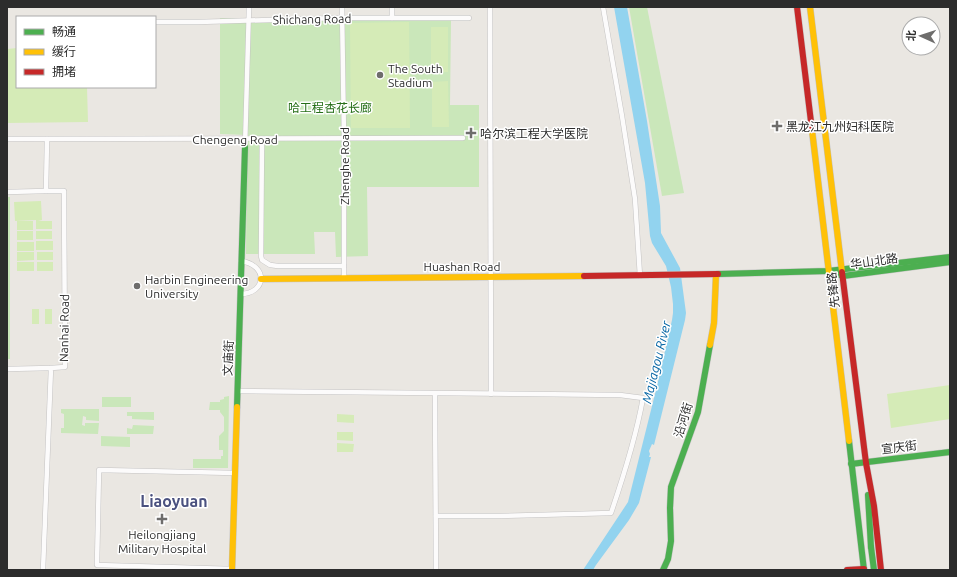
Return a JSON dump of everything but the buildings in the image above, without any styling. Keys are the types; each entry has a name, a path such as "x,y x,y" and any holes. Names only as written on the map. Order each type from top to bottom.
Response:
{"main road":[{"name":"先锋路","path":"797,7 864,570"},
{"name":"先锋路","path":"810,7 845,297 866,463 874,506 881,570"},
{"name":"文庙街","path":"232,569 245,147"},
{"name":"华山北路","path":"828,272 842,269 950,257"},
{"name":"华山北路","path":"828,272 843,276 950,262"},
{"name":"Huashan Road","path":"261,278 663,276 828,272"},
{"name":"沿河街","path":"663,570 668,559 671,541 670,508 672,488 698,412 714,323 716,275"},
{"name":"宣庆街","path":"851,464 950,452"},
{"path":"866,463 871,547 874,570"},
{"path":"847,570 864,570"}],"street":[{"path":"245,147 249,7"},
{"name":"Zhenghe Road","path":"342,7 344,278"},
{"path":"392,7 392,18"},
{"path":"490,7 492,277 491,394"},
{"path":"603,7 622,116 634,199 640,276"},
{"name":"Shichang Road","path":"156,22 342,18 469,18"},
{"name":"Chengeng Road","path":"7,139 463,138"},
{"path":"7,192 46,191 47,139"},
{"path":"262,139 262,260 270,265 278,266 344,266"},
{"name":"Nanhai Road","path":"43,570 51,368 65,367 64,191 46,191"},
{"path":"240,294 247,294 254,291 259,285 261,278 258,269 252,264 242,261"},
{"path":"7,368 51,368"},
{"path":"238,391 620,395 643,398 638,425 611,513 436,516"},
{"path":"435,394 436,570"},
{"path":"232,569 174,569 97,566 99,470 235,473"}],"green space":[{"path":"629,7 647,7 684,193 662,196"},
{"name":"哈工程杏花长廊","path":"220,18 451,20 450,105 479,105 479,187 367,187 368,256 336,257 335,232 314,232 315,254 246,254 247,135 220,134"},
{"name":"The South Stadium","path":"409,22 410,128 351,128 350,23"},
{"path":"431,27 448,27 448,72 431,72"},
{"path":"16,48 16,88 87,88 88,122 7,123 7,49"},
{"path":"448,81 449,127 432,127 432,82"},
{"path":"7,197 10,197 10,359 7,359"},
{"path":"41,201 42,220 38,221 52,221 52,229 36,229 36,220 15,221 14,202"},
{"path":"17,221 33,221 33,230 17,230"},
{"path":"17,231 33,231 33,240 17,240"},
{"path":"36,231 52,231 52,239 36,239"},
{"path":"36,241 53,241 53,250 36,250"},
{"path":"17,242 34,242 34,251 17,251"},
{"path":"17,252 34,252 34,260 17,261"},
{"path":"37,252 53,252 53,260 37,260"},
{"path":"17,262 34,262 34,271 17,271"},
{"path":"37,262 53,262 53,271 37,271"},
{"path":"32,309 39,309 39,324 32,324"},
{"path":"45,309 52,309 52,324 45,324"},
{"path":"950,385 950,419 891,428 887,394"},
{"path":"229,396 228,468 193,468 193,459 221,459 221,456 223,456 223,450 219,450 219,436 224,431 224,417 220,410 209,410 210,402 220,402 220,400 224,399 224,397"},
{"path":"102,397 131,397 131,407 102,407"},
{"path":"61,409 99,409 99,421 86,420 86,417 83,416 82,425 85,426 85,423 99,423 98,434 61,433 61,428 64,428 64,414 61,413"},
{"path":"127,412 154,412 154,420 132,419 132,416 127,416"},
{"path":"337,414 354,415 354,423 337,422"},
{"path":"133,425 154,426 153,434 127,434 127,428 132,429"},
{"path":"337,432 353,432 353,441 337,440"},
{"path":"101,436 130,437 130,447 101,446"},
{"path":"337,443 354,444 353,452 337,452"}],"water":[{"path":"614,7 627,7 660,206 661,233 680,268 686,313 654,445 652,444 649,451 649,457 651,457 639,503 629,520 593,570 583,570 628,502 657,386 673,313 671,287 666,266 652,243 650,236 645,183"}],"traffic: fast":[{"path":"237,407 245,147"},
{"path":"718,274 828,271 950,257"},
{"path":"830,272 843,276 950,262"},
{"path":"663,570 668,559 671,541 671,487 698,412 710,345"},
{"path":"849,441 864,570"},
{"path":"851,464 950,452"},
{"path":"868,495 871,547"},
{"path":"871,547 874,570"}],"traffic: slow":[{"path":"810,7 842,272"},
{"path":"812,130 849,441"},
{"path":"710,345 714,323 716,275"},
{"path":"261,279 584,276"},
{"path":"232,570 237,407"}],"traffic: jam":[{"path":"797,7 812,130"},
{"path":"842,272 866,463 874,506 881,570"},
{"path":"584,276 718,274"},
{"path":"847,570 864,569"}],"place":[{"name":"The South Stadium","path":"380,75"},
{"name":"黑龙江九州妇科医院","path":"777,126"},
{"name":"哈尔滨工程大学医院","path":"471,133"},
{"name":"Harbin Engineering University","path":"137,286"},
{"name":"Heilongjiang Military Hospital","path":"162,519"}],"district":[{"name":"Liaoyuan","path":"174,501"}],"water label":[{"name":"Majiagou River","path":"656,362"}]}
